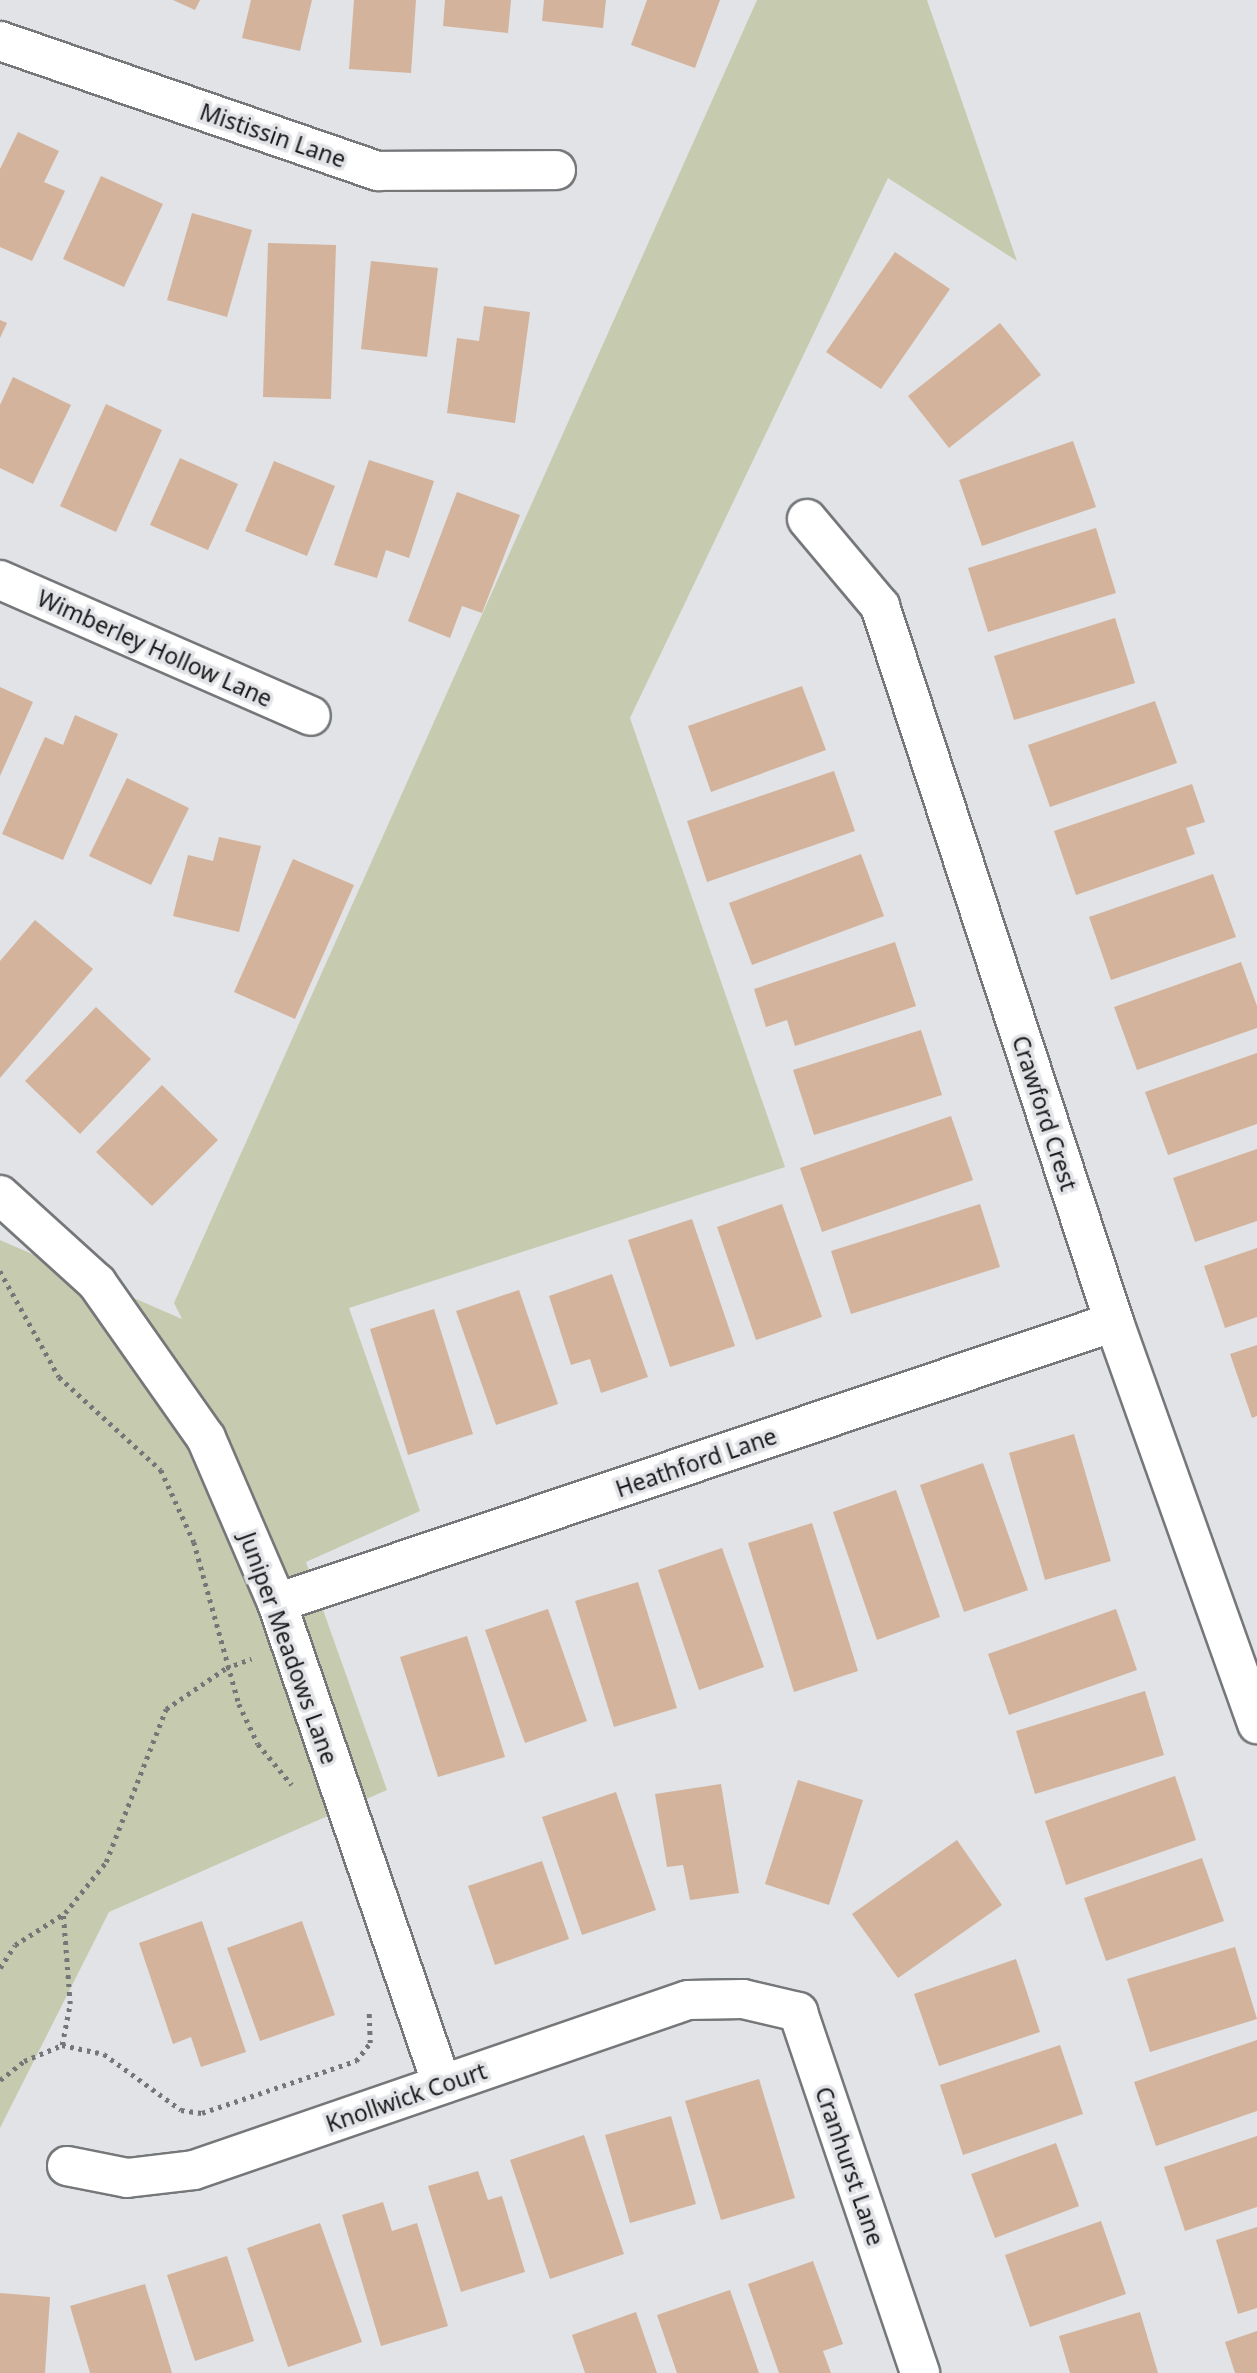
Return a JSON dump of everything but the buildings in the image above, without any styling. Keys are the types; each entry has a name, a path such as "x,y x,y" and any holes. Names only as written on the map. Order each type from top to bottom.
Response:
{"street":[{"name":"Mistissin Lane","path":"0,41 378,171 556,170"},
{"name":"Crawford Crest","path":"807,519 880,606 1114,1322 1257,1724"},
{"name":"Wimberley Hollow Lane","path":"0,580 311,716"},
{"name":"Juniper Meadows Lane","path":"0,1195 97,1283 206,1438 278,1603 442,2085"},
{"name":"Heathford Lane","path":"278,1603 1114,1322"},
{"name":"Knollwick Court","path":"67,2166 127,2178 194,2170 688,2000 743,1999"},
{"name":"Cranhurst Lane","path":"743,1999 798,2012 920,2373"}],"path":[{"path":"0,1271 59,1377 161,1470 194,1542 226,1668 258,1744 298,1798"},
{"path":"0,1968 15,1945 63,1913 106,1862 166,1709 226,1668 292,1645"},
{"path":"62,2045 71,2004 63,1913"},
{"path":"0,2080 24,2061 62,2045 104,2054 181,2110 202,2113 356,2061 370,2043 365,2000"}],"green space":[{"path":"757,0 927,0 1017,261 888,178 630,718 785,1167 349,1308 420,1511 306,1562 387,1790 109,1912 0,2128 0,1240 182,1319 174,1303"}]}
